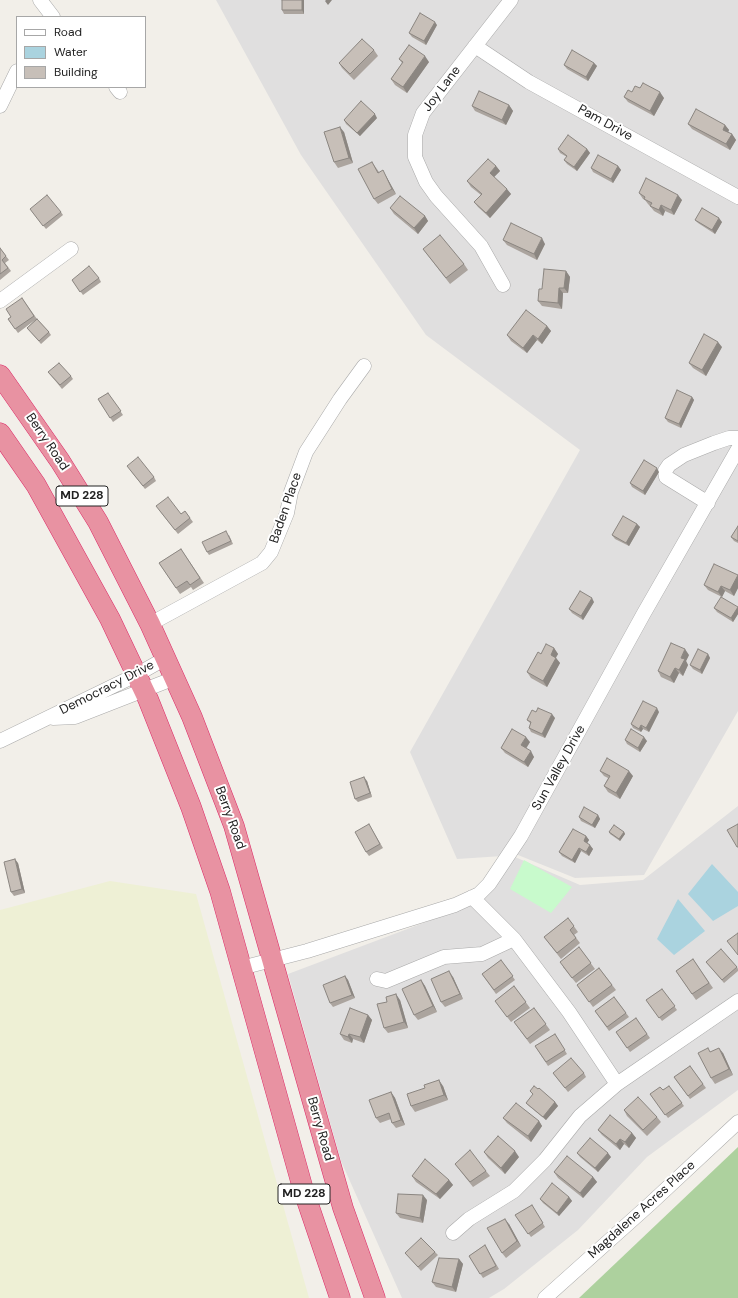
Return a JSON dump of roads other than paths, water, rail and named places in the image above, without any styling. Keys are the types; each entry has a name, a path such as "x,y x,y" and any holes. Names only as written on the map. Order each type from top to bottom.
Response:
{"highway":[{"name":"Berry Road","path":"0,375 60,461 98,522 150,624 192,717 234,826 273,960 300,1062 343,1208 375,1298"},
{"name":"MD 228","path":"0,433 36,485 110,619 140,683 191,807 220,891 303,1189 340,1298"}],"street":[{"path":"40,0 52,16"},
{"name":"Joy Lane","path":"503,285 481,246 436,196 426,182 415,157 415,135 424,113 511,0"},
{"name":"Pam Drive","path":"475,46 529,82 738,197"},
{"path":"0,106 16,73"},
{"path":"1,297 71,249"},
{"name":"Baden Place","path":"150,624 262,563 271,552 287,513 291,492 306,452 340,399 364,366"},
{"path":"708,503 666,477 665,471 669,465 684,455 729,438 738,438"},
{"name":"Sun Valley Drive","path":"241,968 273,960 455,905 472,897 489,884 521,836 738,449"},
{"name":"Democracy Drive","path":"140,683 166,658"},
{"name":"Democracy Drive","path":"0,741 49,718 140,683 175,678"},
{"path":"472,897 514,939 569,1012 617,1084"},
{"path":"377,979 386,981 444,957 482,954 514,939"},
{"path":"453,1233 469,1219 514,1191 545,1160 580,1116 617,1084 738,1001"},
{"name":"Magdalene Acres Place","path":"546,1298 738,1122"}],"water":[{"path":"712,864 738,892 738,906 713,921 688,894"},
{"path":"678,899 705,931 674,955 657,939"}]}
